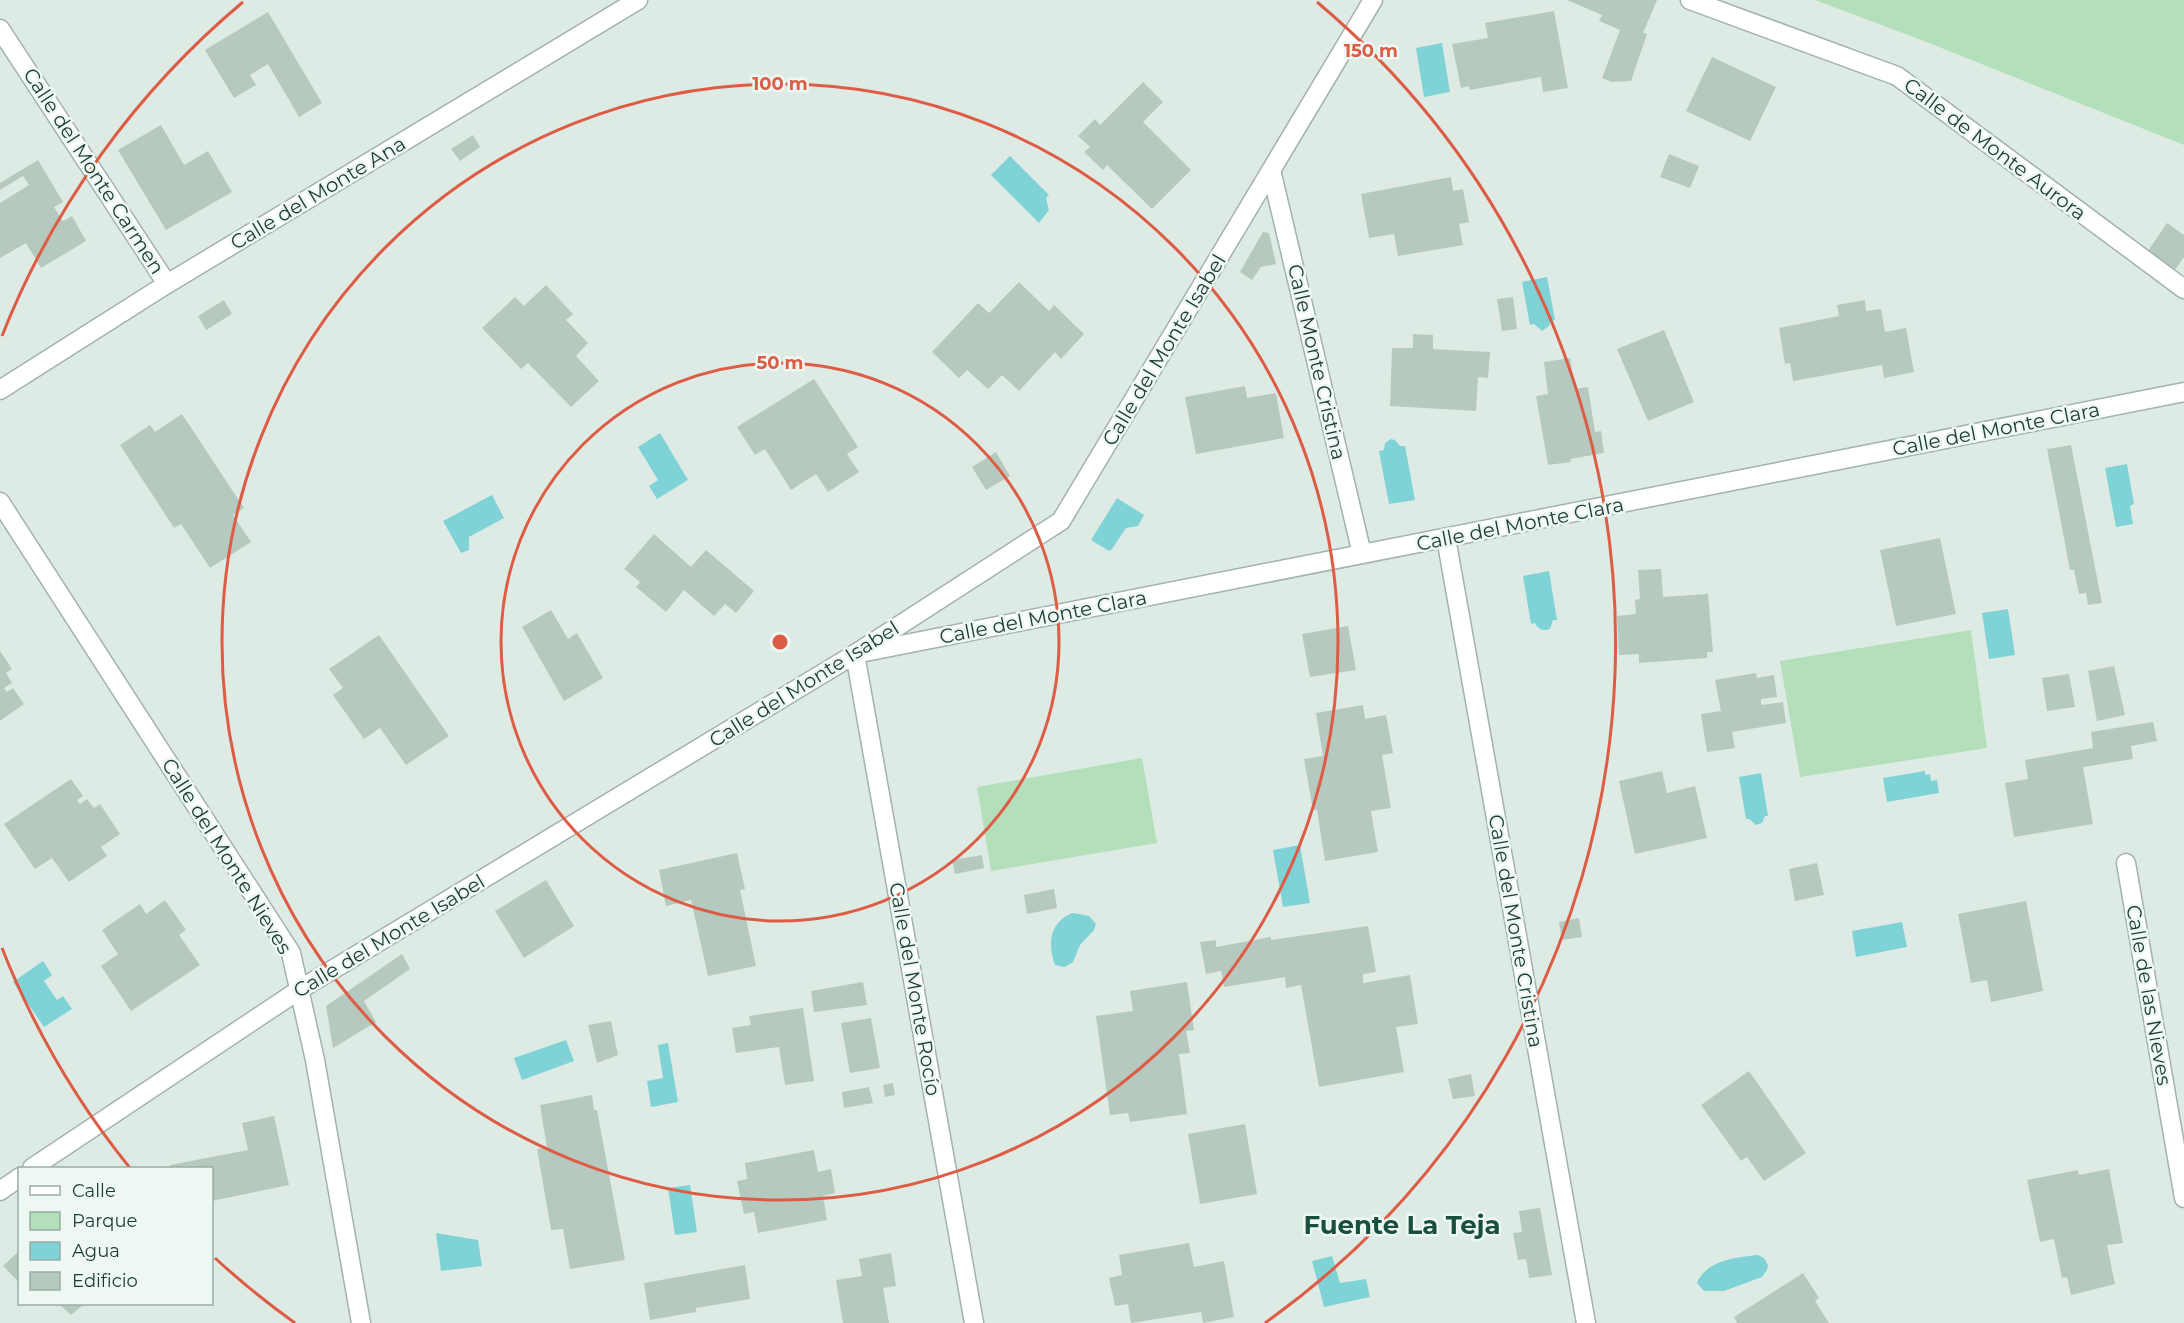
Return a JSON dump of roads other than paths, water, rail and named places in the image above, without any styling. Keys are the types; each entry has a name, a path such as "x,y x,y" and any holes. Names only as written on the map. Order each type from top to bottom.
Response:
{"street":[{"name":"Calle del Monte Ana","path":"0,390 168,284 638,0"},
{"name":"Calle del Monte Isabel","path":"34,1167 299,990 855,654 1061,521 1373,0"},
{"name":"Calle de Monte Aurora","path":"1690,0 1897,76 2184,289"},
{"name":"Calle del Monte Carmen","path":"0,29 168,284"},
{"name":"Calle Monte Cristina","path":"1271,170 1362,554"},
{"name":"Calle del Monte Clara","path":"855,654 2184,392"},
{"name":"Calle del Monte Nieves","path":"0,502 291,953 315,1060 361,1323"},
{"name":"Calle del Monte Cristina","path":"1446,538 1586,1323"},
{"name":"Calle del Monte Rocío","path":"855,654 974,1323"},
{"name":"Calle de las Nieves","path":"2126,863 2184,1198"},
{"path":"0,1191 18,1178"}],"water":[{"path":"1442,43 1450,92 1424,97 1416,48"},
{"path":"1010,156 1049,195 1046,198 1049,210 1039,223 991,175"},
{"path":"1547,277 1555,320 1551,321 1549,326 1542,331 1534,324 1530,325 1522,282"},
{"path":"660,433 688,480 657,499 649,486 658,480 638,447"},
{"path":"1391,439 1400,446 1405,446 1415,500 1389,504 1379,451 1384,450 1385,443"},
{"path":"2127,464 2134,504 2130,506 2133,524 2116,527 2105,468"},
{"path":"492,495 504,518 469,537 469,550 461,553 443,521"},
{"path":"1117,498 1144,515 1138,526 1126,528 1109,551 1091,540"},
{"path":"1549,571 1557,620 1553,620 1550,629 1543,630 1539,629 1535,623 1531,624 1523,576"},
{"path":"2008,609 2015,655 1989,659 1982,613"},
{"path":"1925,771 1925,775 1930,774 1931,781 1937,780 1939,793 1887,802 1883,778"},
{"path":"1761,773 1768,816 1765,816 1762,823 1756,825 1746,819 1739,777"},
{"path":"1300,845 1310,903 1283,907 1273,850"},
{"path":"1073,913 1089,916 1096,924 1094,930 1080,945 1073,962 1065,967 1055,965 1051,949 1052,934 1059,922"},
{"path":"1902,922 1907,947 1856,957 1852,931"},
{"path":"43,961 52,975 44,981 57,1000 63,996 72,1009 44,1027 13,982"},
{"path":"566,1040 574,1061 522,1080 514,1058"},
{"path":"668,1043 678,1102 651,1107 647,1081 663,1078 658,1045"},
{"path":"690,1185 697,1232 675,1235 668,1188"},
{"path":"436,1233 478,1240 482,1266 441,1271"},
{"path":"1758,1255 1764,1258 1768,1265 1762,1277 1724,1291 1704,1291 1697,1283 1708,1269 1723,1261"},
{"path":"1332,1256 1340,1283 1366,1279 1370,1297 1324,1307 1312,1261"}],"district":[{"name":"Fuente La Teja","path":"1402,1225"}]}
